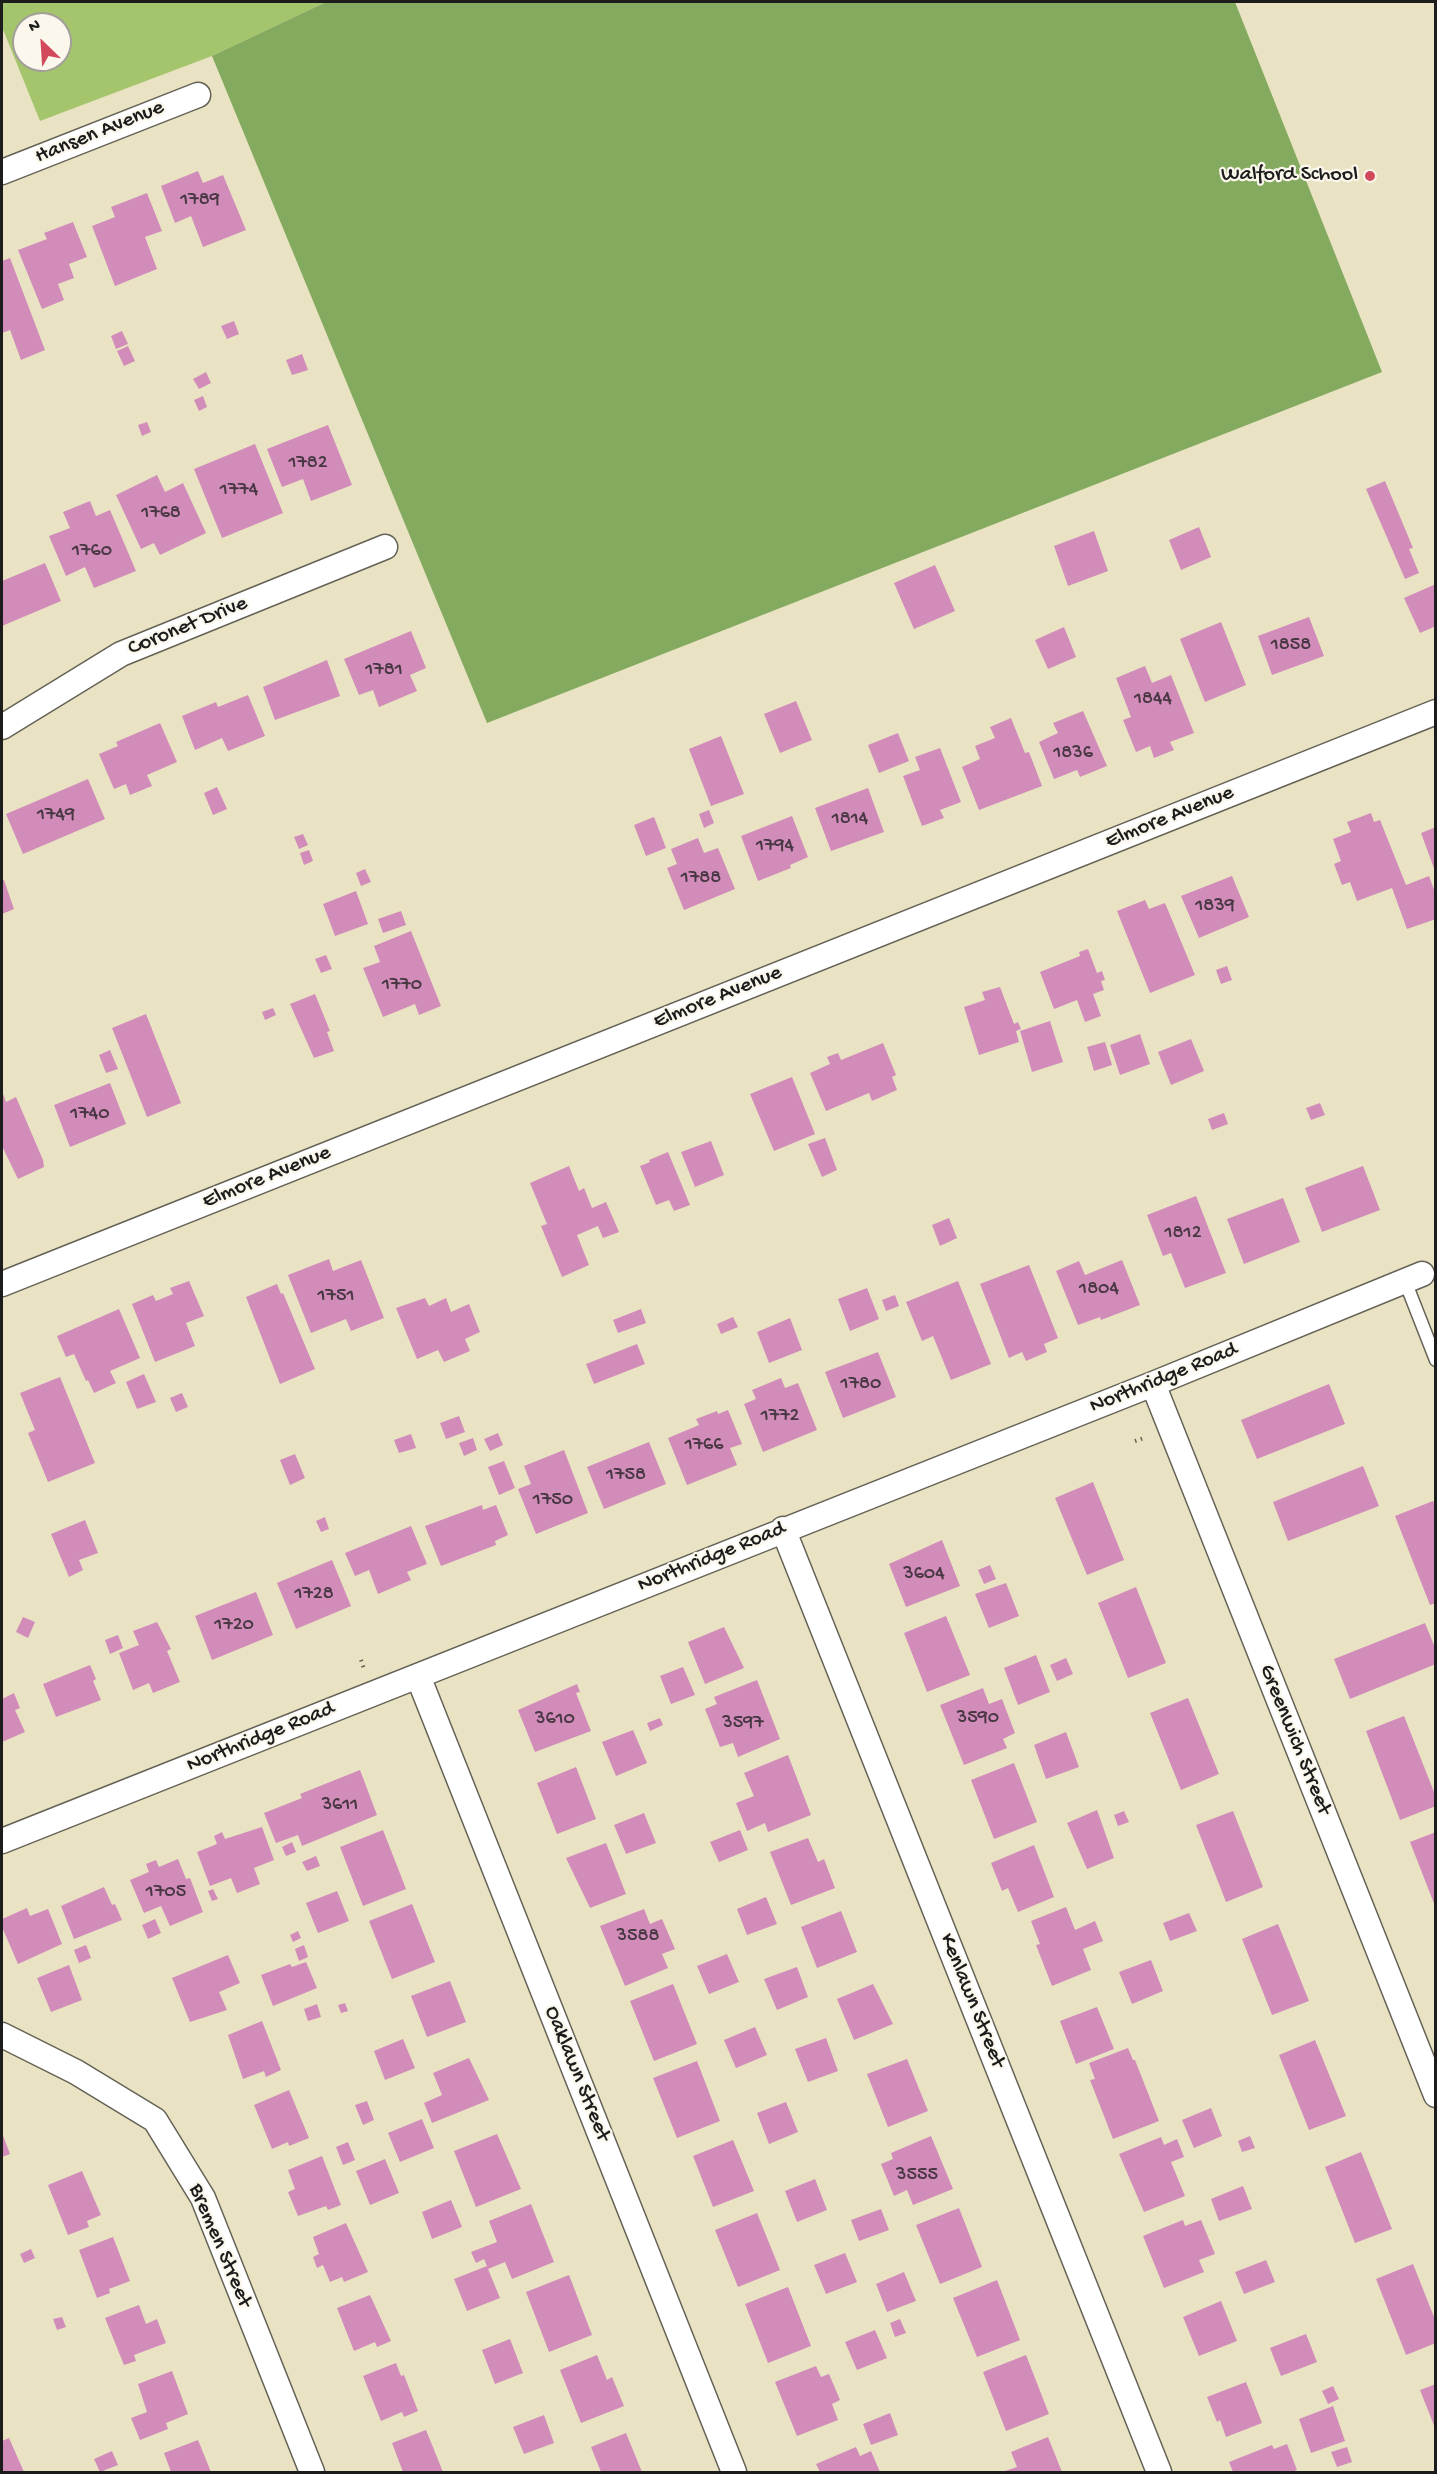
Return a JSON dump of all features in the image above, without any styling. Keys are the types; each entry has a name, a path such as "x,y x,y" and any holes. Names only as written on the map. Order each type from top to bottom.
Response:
{"street":[{"name":"Hansen Avenue","path":"2,172 198,94"},
{"name":"Coronet Drive","path":"2,727 121,654 385,547"},
{"name":"Elmore Avenue","path":"2,1284 1436,712"},
{"name":"Northridge Road","path":"2,1841 1153,1384 1421,1275"},
{"name":"Greenwich Street","path":"1153,1384 1436,2095"},
{"name":"Kenlawn Street","path":"783,1529 1159,2472"},
{"name":"Oaklawn Street","path":"418,1676 734,2472"},
{"name":"Bremen Street","path":"2,2035 76,2072 154,2120 203,2198 312,2472"}],"lane":[{"path":"1421,1275 1436,1360"}],"green space":[{"path":"2,2 326,2 212,56 40,121 20,72 72,72 72,12 12,12 12,52 2,27"},
{"path":"326,2 1235,2 1382,372 487,723 212,56"}],"building":[{"path":"198,171 203,183 223,175 246,230 203,247 191,216 175,223 161,186"},
{"path":"147,193 162,231 145,237 157,269 115,286 92,226 115,217 111,207"},
{"path":"73,222 87,257 69,264 74,278 58,284 64,300 42,309 18,250 47,239 44,233"},
{"path":"10,258 45,350 21,360 10,330 2,333 2,261"},
{"path":"234,321 239,334 227,339 221,326"},
{"path":"122,331 128,344 116,349 111,336"},
{"path":"128,346 135,361 124,366 117,351"},
{"path":"302,354 308,370 292,375 286,360"},
{"path":"206,372 211,383 199,389 193,379"},
{"path":"203,396 207,407 199,411 194,400"},
{"path":"147,422 151,432 142,436 138,425"},
{"path":"328,425 352,485 311,501 303,479 282,487 267,449"},
{"path":"255,444 283,513 222,538 194,469"},
{"path":"157,475 165,492 183,483 206,533 160,555 154,543 141,549 116,495"},
{"path":"1385,481 1413,548 1409,549 1419,573 1405,579 1366,489"},
{"path":"90,501 96,516 110,510 136,571 94,588 85,567 66,576 49,536 70,528 63,512"},
{"path":"1199,527 1211,557 1181,570 1169,540"},
{"path":"1094,531 1108,571 1068,586 1054,546"},
{"path":"45,563 61,601 2,626 2,581"},
{"path":"935,565 955,611 914,629 894,583"},
{"path":"1436,584 1436,626 1420,633 1404,598"},
{"path":"1309,617 1324,656 1272,675 1258,636"},
{"path":"1221,622 1246,685 1205,702 1180,639"},
{"path":"1064,627 1076,657 1048,669 1035,640"},
{"path":"411,631 426,668 410,675 417,691 379,707 373,690 359,695 344,659"},
{"path":"327,660 340,696 275,720 263,687"},
{"path":"1145,666 1152,683 1171,675 1194,733 1170,742 1174,750 1154,758 1150,746 1136,752 1123,720 1131,717 1116,678"},
{"path":"248,695 265,736 228,751 222,738 195,750 182,716 216,702 218,707"},
{"path":"796,701 812,740 780,753 764,714"},
{"path":"1083,711 1107,766 1080,777 1077,770 1054,779 1039,742 1058,733 1053,723"},
{"path":"1011,718 1025,753 1029,752 1042,786 979,810 962,767 980,759 975,746 995,738 990,727"},
{"path":"160,723 177,762 147,775 152,786 130,795 126,784 114,789 99,754 118,746 116,742"},
{"path":"898,733 909,761 879,773 868,745"},
{"path":"721,736 744,794 711,806 689,749"},
{"path":"940,748 961,802 940,810 944,818 922,826 903,776 920,770 915,757"},
{"path":"88,779 105,819 23,854 6,814"},
{"path":"217,787 227,809 213,815 204,793"},
{"path":"868,788 884,832 831,851 815,808"},
{"path":"709,810 714,823 704,828 699,814"},
{"path":"1371,813 1374,822 1380,820 1406,885 1429,876 1436,895 1436,919 1407,929 1392,888 1357,901 1350,882 1342,885 1334,864 1341,861 1333,839 1351,832 1347,822"},
{"path":"792,816 808,857 790,865 791,868 758,881 741,836"},
{"path":"654,817 666,848 646,856 634,825"},
{"path":"1436,827 1436,871 1435,871 1421,833"},
{"path":"303,834 308,845 299,849 294,837"},
{"path":"698,838 704,853 718,848 735,889 684,910 667,868 677,864 671,849"},
{"path":"309,850 313,861 304,865 300,853"},
{"path":"365,869 371,882 361,886 356,873"},
{"path":"1232,876 1249,917 1199,938 1181,896"},
{"path":"2,880 4,880 14,909 2,914"},
{"path":"356,891 368,924 335,936 323,904"},
{"path":"1145,900 1149,909 1165,903 1195,975 1150,993 1117,911"},
{"path":"401,911 406,925 383,933 378,919"},
{"path":"411,931 441,1006 419,1015 415,1004 383,1017 363,968 380,962 374,946"},
{"path":"1088,949 1097,973 1102,971 1105,980 1101,981 1104,990 1093,994 1101,1016 1085,1022 1077,1000 1054,1009 1040,972 1080,956 1079,952"},
{"path":"326,955 332,969 321,973 315,959"},
{"path":"1227,966 1232,980 1221,984 1216,970"},
{"path":"1000,987 1014,1024 1018,1022 1021,1029 1016,1031 1019,1042 979,1055 964,1007 985,1000 982,992"},
{"path":"315,994 330,1031 327,1032 334,1051 314,1058 290,1004"},
{"path":"273,1008 276,1015 265,1020 262,1012"},
{"path":"146,1014 181,1103 147,1117 112,1028"},
{"path":"1050,1021 1063,1062 1032,1072 1020,1031"},
{"path":"1140,1034 1150,1064 1120,1075 1110,1045"},
{"path":"1191,1039 1204,1071 1171,1085 1158,1052"},
{"path":"1105,1042 1112,1065 1094,1071 1087,1047"},
{"path":"883,1043 896,1075 892,1077 897,1090 872,1101 869,1093 826,1111 810,1073 830,1064 827,1057 838,1053 841,1060"},
{"path":"110,1050 118,1069 106,1073 99,1055"},
{"path":"792,1077 815,1134 774,1151 750,1094"},
{"path":"110,1083 126,1124 70,1147 54,1105"},
{"path":"2,1091 6,1102 16,1097 43,1160 44,1167 18,1179 2,1146"},
{"path":"1320,1103 1325,1115 1311,1120 1306,1108"},
{"path":"1224,1113 1228,1124 1212,1130 1208,1119"},
{"path":"825,1138 837,1170 822,1177 808,1144"},
{"path":"711,1141 724,1175 695,1187 681,1152"},
{"path":"668,1152 690,1205 674,1211 669,1200 656,1205 640,1166"},
{"path":"569,1166 579,1191 584,1188 592,1208 606,1202 619,1232 603,1238 598,1226 577,1235 589,1265 562,1277 541,1226 547,1224 530,1183"},
{"path":"1363,1166 1380,1210 1322,1232 1305,1188"},
{"path":"1196,1196 1226,1273 1185,1288 1171,1253 1163,1256 1147,1215"},
{"path":"1283,1198 1300,1242 1244,1264 1227,1219"},
{"path":"949,1218 957,1238 940,1246 932,1225"},
{"path":"329,1259 333,1271 361,1260 384,1318 351,1331 346,1319 311,1333 288,1275"},
{"path":"1122,1260 1140,1305 1101,1320 1100,1317 1078,1325 1056,1271 1079,1261 1085,1275"},
{"path":"1029,1265 1058,1338 1044,1344 1047,1352 1026,1361 1022,1352 1009,1358 980,1284"},
{"path":"189,1281 204,1316 186,1323 195,1346 155,1362 132,1304 153,1295 156,1301 173,1294 170,1288"},
{"path":"958,1281 991,1364 951,1380 933,1336 922,1341 906,1302"},
{"path":"277,1284 281,1294 283,1293 315,1369 280,1384 246,1297"},
{"path":"867,1288 879,1319 850,1331 838,1299"},
{"path":"895,1295 899,1306 886,1311 882,1300"},
{"path":"425,1298 429,1306 446,1298 451,1312 469,1304 480,1332 465,1339 470,1351 444,1362 438,1350 417,1359 396,1308"},
{"path":"119,1309 140,1358 110,1371 116,1383 94,1393 74,1354 66,1357 57,1336"},
{"path":"641,1309 646,1323 618,1333 613,1320"},
{"path":"733,1317 738,1327 721,1334 717,1324"},
{"path":"790,1318 802,1350 769,1363 757,1332"},
{"path":"637,1344 645,1364 594,1384 586,1364"},
{"path":"878,1352 896,1397 843,1418 825,1372"},
{"path":"144,1374 156,1402 137,1409 126,1382"},
{"path":"60,1377 95,1463 48,1482 28,1433 35,1430 20,1393"},
{"path":"781,1378 785,1388 798,1383 817,1430 763,1452 744,1404 756,1399 752,1390"},
{"path":"1329,1384 1345,1424 1257,1459 1241,1420"},
{"path":"182,1393 188,1407 176,1412 170,1398"},
{"path":"728,1410 742,1444 730,1448 737,1465 687,1485 668,1438 699,1425 696,1419 717,1411 718,1414"},
{"path":"459,1416 465,1432 446,1439 440,1423"},
{"path":"498,1433 503,1445 490,1451 484,1439"},
{"path":"411,1434 416,1448 399,1453 394,1440"},
{"path":"473,1438 477,1450 464,1456 459,1443"},
{"path":"649,1442 666,1484 604,1509 587,1467"},
{"path":"564,1450 588,1513 536,1534 518,1489 531,1484 524,1466"},
{"path":"295,1454 305,1478 290,1485 280,1460"},
{"path":"504,1461 515,1488 499,1495 488,1467"},
{"path":"1363,1466 1379,1506 1288,1541 1273,1502"},
{"path":"1093,1482 1124,1560 1087,1575 1055,1498"},
{"path":"1433,1501 1436,1507 1436,1603 1430,1605 1395,1516"},
{"path":"482,1505 483,1510 496,1505 508,1535 495,1541 496,1545 441,1566 425,1526"},
{"path":"325,1517 329,1529 321,1532 316,1521"},
{"path":"85,1520 98,1553 79,1560 83,1570 69,1577 51,1534"},
{"path":"411,1526 427,1564 407,1572 411,1580 378,1594 369,1570 355,1576 345,1553"},
{"path":"942,1540 960,1586 906,1607 889,1564"},
{"path":"332,1560 351,1606 296,1629 277,1583"},
{"path":"990,1565 996,1579 984,1584 978,1570"},
{"path":"1006,1583 1019,1616 989,1628 975,1594"},
{"path":"1136,1587 1166,1663 1128,1678 1098,1603"},
{"path":"256,1592 273,1635 212,1660 195,1616"},
{"path":"946,1616 970,1675 927,1692 904,1633"},
{"path":"23,1617 35,1622 28,1638 16,1632"},
{"path":"157,1622 171,1649 167,1651 180,1682 153,1693 149,1683 133,1690 119,1653 139,1645 133,1631"},
{"path":"1425,1623 1436,1650 1436,1664 1350,1699 1334,1659"},
{"path":"724,1627 744,1668 705,1684 688,1642"},
{"path":"118,1635 123,1648 110,1654 105,1640"},
{"path":"1036,1655 1050,1692 1018,1705 1004,1668"},
{"path":"1066,1658 1073,1674 1057,1681 1050,1665"},
{"path":"90,1665 96,1679 93,1681 101,1700 56,1717 43,1684"},
{"path":"683,1667 695,1695 671,1704 660,1676"},
{"path":"757,1680 780,1739 738,1757 733,1743 720,1747 705,1709 717,1704 714,1697"},
{"path":"577,1684 580,1692 576,1693 591,1731 535,1752 518,1710"},
{"path":"983,1688 989,1704 1002,1699 1015,1733 1003,1739 1007,1748 964,1765 940,1705"},
{"path":"14,1693 20,1708 15,1710 25,1732 2,1742 2,1699"},
{"path":"1188,1698 1219,1774 1181,1790 1150,1713"},
{"path":"1404,1716 1436,1797 1436,1806 1400,1820 1366,1731"},
{"path":"660,1718 663,1725 650,1731 647,1723"},
{"path":"633,1730 647,1763 616,1776 602,1742"},
{"path":"1066,1732 1079,1767 1046,1779 1034,1745"},
{"path":"788,1755 811,1815 768,1832 765,1823 747,1831 736,1803 754,1796 744,1773"},
{"path":"1014,1763 1037,1822 994,1839 971,1780"},
{"path":"576,1767 596,1819 557,1834 537,1783"},
{"path":"360,1770 377,1815 302,1846 298,1835 276,1843 264,1813 302,1798 300,1794"},
{"path":"1097,1810 1114,1858 1087,1869 1067,1823"},
{"path":"1124,1811 1129,1822 1118,1826 1114,1815"},
{"path":"1233,1811 1263,1887 1226,1902 1196,1825"},
{"path":"644,1813 656,1843 626,1854 614,1825"},
{"path":"262,1827 274,1860 254,1868 260,1884 237,1893 231,1878 210,1886 197,1852 217,1844 214,1836 222,1832 225,1839"},
{"path":"383,1830 406,1889 363,1906 340,1847"},
{"path":"740,1830 748,1850 719,1862 710,1842"},
{"path":"1436,1832 1436,1906 1435,1906 1410,1842"},
{"path":"808,1838 818,1862 824,1859 835,1888 791,1905 770,1852"},
{"path":"292,1842 296,1852 286,1856 282,1847"},
{"path":"606,1843 626,1894 590,1908 566,1858"},
{"path":"1034,1845 1054,1897 1018,1912 1008,1888 1002,1891 991,1863"},
{"path":"316,1856 320,1866 307,1871 302,1862"},
{"path":"178,1859 186,1879 190,1878 203,1912 170,1926 161,1906 144,1913 130,1880 149,1872 146,1864 156,1860 159,1867"},
{"path":"104,1887 122,1920 74,1939 61,1906"},
{"path":"213,1889 218,1899 212,1901 208,1891"},
{"path":"337,1891 349,1921 318,1933 306,1903"},
{"path":"766,1897 777,1924 747,1935 737,1909"},
{"path":"412,1904 435,1962 392,1979 369,1921"},
{"path":"1066,1907 1075,1930 1095,1921 1103,1941 1083,1949 1091,1970 1052,1986 1036,1945 1040,1944 1031,1921"},
{"path":"27,1908 30,1916 48,1909 62,1944 18,1964 2,1927 2,1919"},
{"path":"644,1909 650,1924 662,1919 675,1949 662,1954 668,1968 625,1986 600,1926"},
{"path":"841,1911 857,1952 817,1968 801,1927"},
{"path":"1189,1913 1197,1931 1170,1941 1163,1923"},
{"path":"155,1919 161,1933 148,1939 142,1925"},
{"path":"1278,1924 1309,2001 1272,2015 1242,1939"},
{"path":"298,1931 301,1938 293,1942 290,1935"},
{"path":"86,1945 91,1958 79,1963 74,1950"},
{"path":"304,1945 308,1957 299,1961 295,1949"},
{"path":"727,1954 739,1982 709,1994 697,1966"},
{"path":"228,1955 240,1983 219,1992 227,2010 190,2022 172,1978"},
{"path":"1151,1960 1163,1991 1132,2004 1119,1972"},
{"path":"306,1962 317,1988 273,2006 261,1975 290,1964 292,1967"},
{"path":"69,1965 82,2000 51,2012 37,1978"},
{"path":"797,1967 808,1997 777,2010 764,1979"},
{"path":"450,1981 466,2022 427,2037 411,1996"},
{"path":"673,1984 697,2044 654,2061 630,2001"},
{"path":"873,1984 893,2024 854,2040 837,1999"},
{"path":"345,2003 348,2011 341,2013 338,2005"},
{"path":"317,2004 321,2017 308,2021 304,2009"},
{"path":"1097,2007 1114,2049 1076,2064 1060,2021"},
{"path":"262,2021 281,2070 266,2077 264,2071 243,2079 228,2035"},
{"path":"755,2027 767,2055 736,2068 724,2040"},
{"path":"826,2038 838,2071 808,2082 795,2049"},
{"path":"403,2039 415,2068 385,2080 374,2051"},
{"path":"1315,2040 1346,2116 1309,2130 1279,2055"},
{"path":"1128,2048 1159,2121 1113,2139 1090,2080 1095,2079 1089,2063"},
{"path":"469,2058 489,2100 432,2123 424,2103 442,2095 433,2073"},
{"path":"907,2059 928,2111 888,2127 867,2074"},
{"path":"697,2061 720,2121 677,2138 653,2078"},
{"path":"289,2090 309,2138 289,2146 288,2142 272,2149 254,2105"},
{"path":"367,2101 374,2120 363,2125 355,2105"},
{"path":"786,2102 798,2132 769,2144 757,2113"},
{"path":"1211,2108 1222,2136 1194,2148 1182,2120"},
{"path":"422,2119 434,2148 400,2162 388,2133"},
{"path":"2,2133 10,2154 2,2157"},
{"path":"497,2134 521,2189 476,2207 454,2151"},
{"path":"931,2136 953,2189 913,2205 907,2190 894,2196 881,2164 893,2159 891,2153"},
{"path":"1250,2136 1255,2148 1242,2152 1238,2141"},
{"path":"1161,2137 1164,2145 1177,2139 1184,2157 1171,2162 1185,2196 1144,2212 1119,2154"},
{"path":"733,2140 754,2191 713,2207 693,2156"},
{"path":"348,2142 355,2160 343,2165 336,2147"},
{"path":"1361,2152 1392,2229 1355,2243 1325,2167"},
{"path":"322,2156 341,2205 328,2210 326,2206 298,2216 288,2192 295,2189 288,2170"},
{"path":"385,2159 399,2193 370,2205 356,2171"},
{"path":"82,2171 101,2215 87,2221 89,2227 68,2235 48,2185"},
{"path":"815,2179 827,2210 797,2222 785,2191"},
{"path":"1243,2186 1252,2209 1219,2221 1211,2199"},
{"path":"451,2200 462,2227 432,2239 422,2212"},
{"path":"531,2204 554,2262 512,2279 505,2262 488,2269 500,2298 467,2311 454,2279 487,2266 484,2259 476,2263 471,2252 497,2242 489,2221"},
{"path":"959,2208 982,2267 940,2284 916,2225"},
{"path":"881,2209 889,2230 859,2241 851,2220"},
{"path":"757,2213 780,2270 738,2287 715,2230"},
{"path":"1183,2220 1185,2226 1201,2220 1215,2254 1199,2260 1204,2272 1164,2288 1143,2236"},
{"path":"346,2223 368,2272 344,2282 342,2277 330,2282 323,2265 317,2268 313,2257 319,2254 313,2237"},
{"path":"113,2237 130,2281 109,2289 110,2293 97,2298 79,2250"},
{"path":"31,2249 35,2258 24,2263 20,2254"},
{"path":"845,2253 857,2282 826,2294 814,2265"},
{"path":"1266,2260 1275,2282 1244,2294 1235,2272"},
{"path":"1413,2264 1436,2322 1436,2343 1406,2355 1376,2279"},
{"path":"904,2272 916,2301 887,2312 876,2284"},
{"path":"569,2275 592,2335 549,2352 526,2292"},
{"path":"997,2280 1020,2340 977,2357 953,2298"},
{"path":"788,2287 811,2346 768,2363 745,2304"},
{"path":"370,2295 391,2341 377,2347 375,2342 354,2351 337,2308"},
{"path":"1221,2301 1237,2341 1199,2356 1183,2317"},
{"path":"139,2305 146,2324 157,2319 166,2343 134,2355 136,2361 124,2365 105,2318"},
{"path":"62,2317 66,2327 57,2330 53,2319"},
{"path":"900,2319 906,2333 895,2337 890,2323"},
{"path":"875,2330 887,2358 857,2370 845,2342"},
{"path":"1306,2334 1317,2362 1281,2376 1270,2348"},
{"path":"510,2339 523,2373 495,2384 482,2350"},
{"path":"597,2355 607,2380 612,2377 624,2406 581,2423 560,2370"},
{"path":"1026,2355 1049,2414 1006,2431 983,2372"},
{"path":"396,2363 401,2376 404,2375 418,2411 404,2417 402,2412 381,2421 363,2376"},
{"path":"816,2366 821,2377 829,2374 840,2400 832,2404 838,2420 797,2436 775,2382"},
{"path":"172,2371 188,2414 166,2423 168,2429 140,2440 131,2418 147,2412 138,2384"},
{"path":"1246,2382 1262,2423 1226,2437 1220,2420 1217,2422 1207,2397"},
{"path":"1436,2384 1436,2428 1435,2428 1420,2390"},
{"path":"1333,2386 1339,2399 1328,2404 1322,2391"},
{"path":"1333,2406 1345,2441 1311,2453 1299,2419"},
{"path":"890,2413 898,2435 871,2445 863,2424"},
{"path":"544,2415 554,2443 524,2454 513,2427"},
{"path":"426,2430 443,2472 403,2472 392,2443"},
{"path":"626,2433 642,2472 601,2472 591,2447"},
{"path":"1048,2437 1062,2472 1002,2472 1017,2467 1011,2452"},
{"path":"9,2438 24,2472 2,2472 2,2441"},
{"path":"198,2440 211,2472 171,2472 164,2453"},
{"path":"1287,2444 1297,2470 1292,2472 1233,2472 1229,2462 1272,2445 1274,2449"},
{"path":"856,2447 860,2456 871,2451 880,2472 820,2472 816,2464"},
{"path":"1347,2447 1352,2462 1337,2467 1331,2452"},
{"path":"112,2451 118,2465 100,2472 94,2459"}],"place":[{"name":"Walford School","path":"1370,176"}]}
